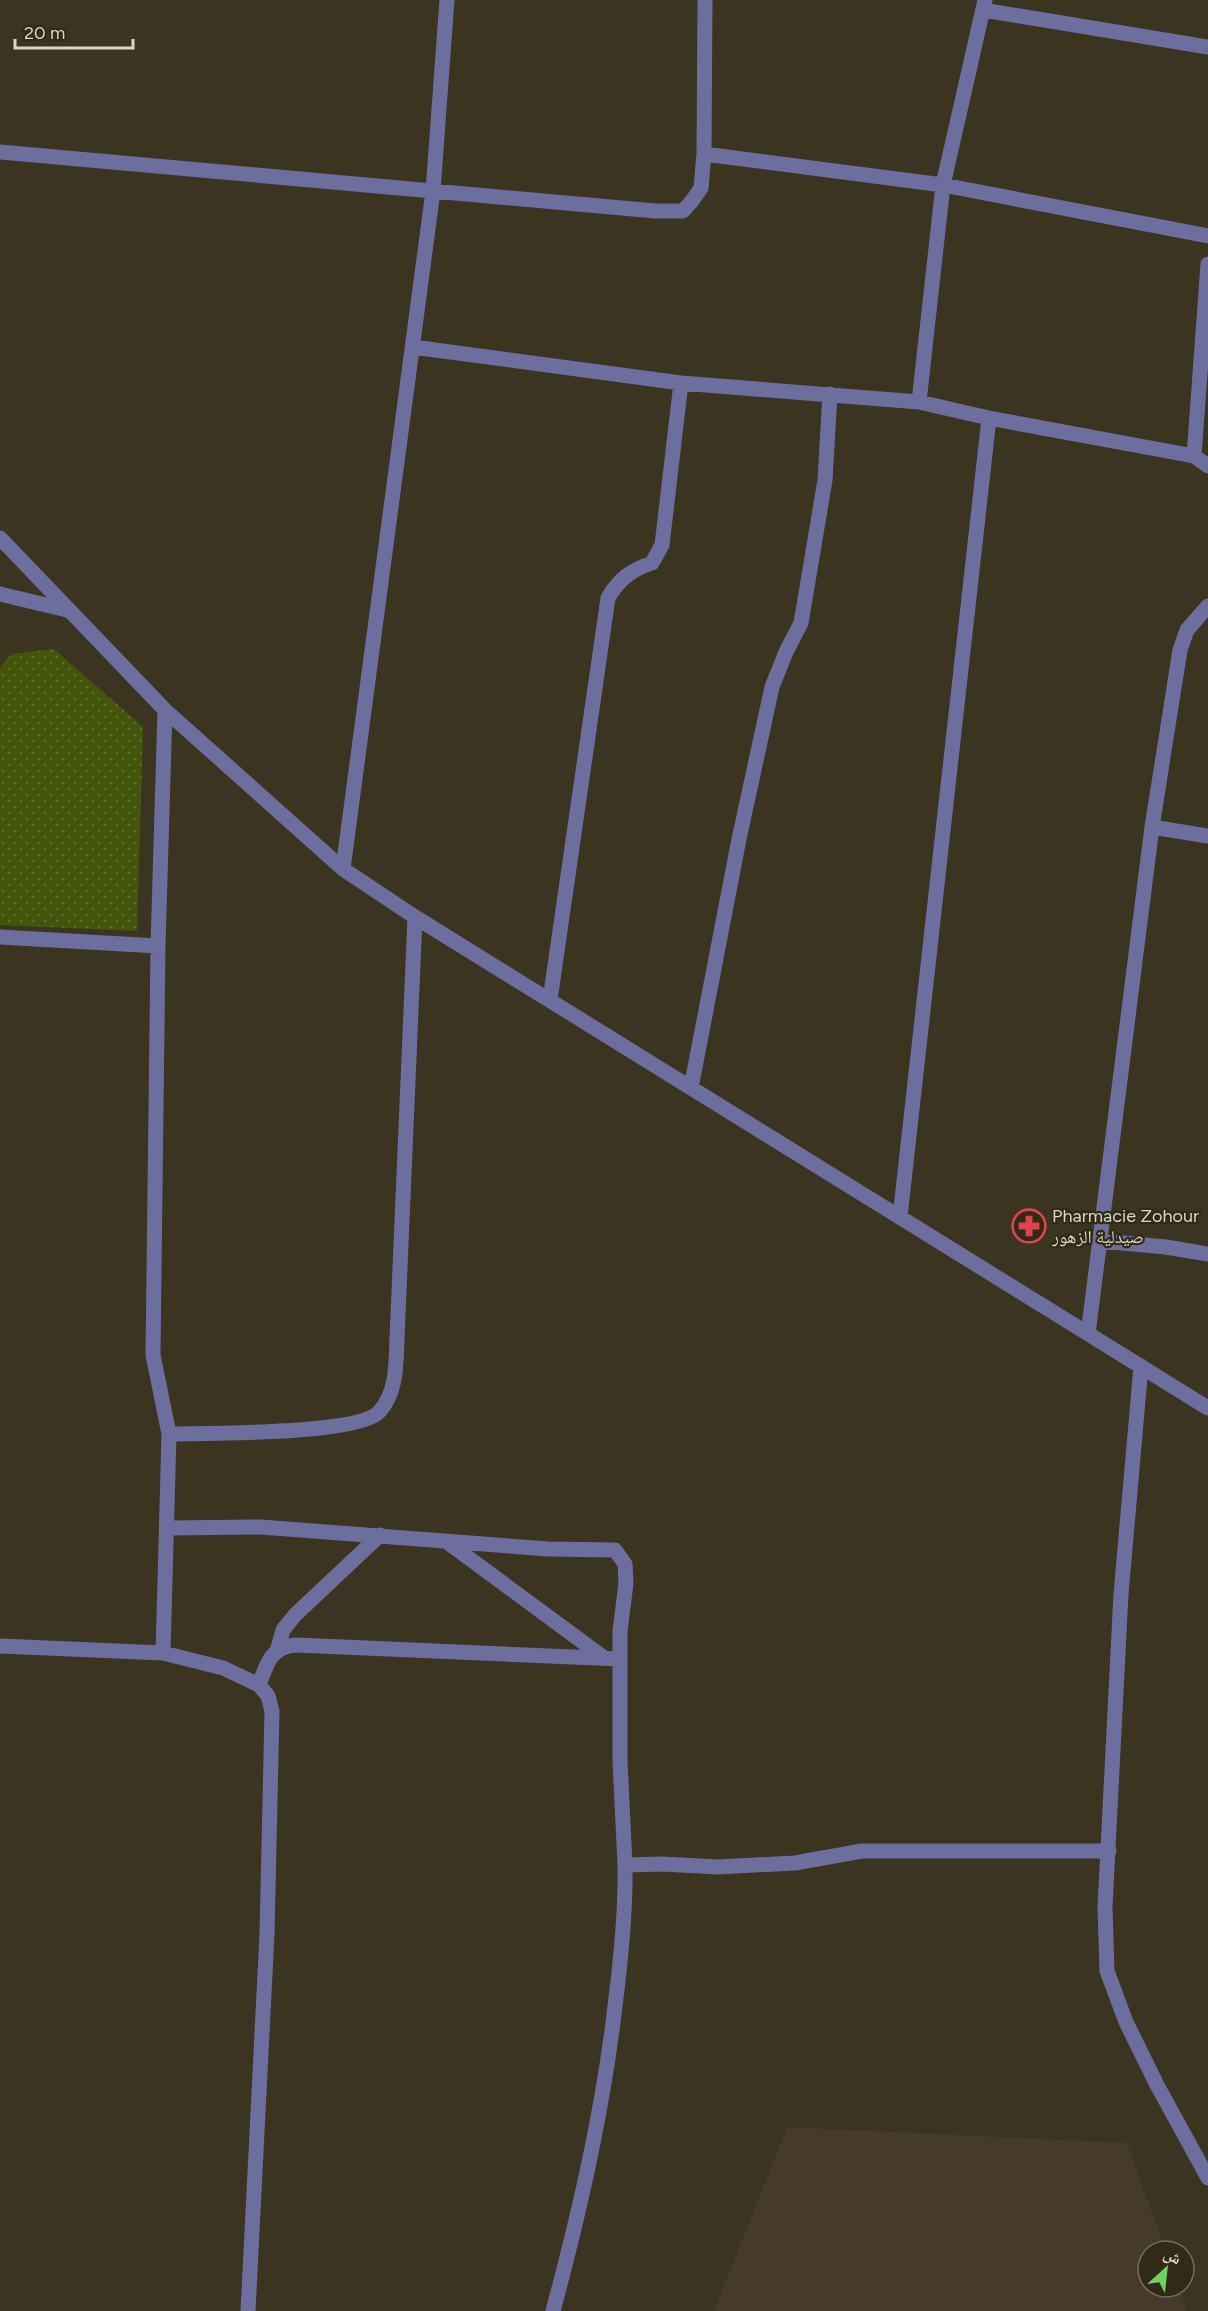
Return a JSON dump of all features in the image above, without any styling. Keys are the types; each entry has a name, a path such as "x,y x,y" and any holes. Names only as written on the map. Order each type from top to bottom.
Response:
{"street":[{"path":"343,869 433,191 447,0"},
{"path":"0,152 655,211 682,211 693,201 701,188 704,154 705,0"},
{"path":"919,402 943,185 984,5 1208,47"},
{"path":"704,154 943,185 1208,236"},
{"path":"1194,456 1208,264"},
{"path":"413,347 681,383 919,402 989,418 1194,456 1208,466"},
{"path":"550,1000 608,598 617,582 634,569 652,564 662,545 681,383"},
{"path":"691,1088 739,839 772,687 801,623 825,480 830,394"},
{"path":"900,1217 989,418"},
{"path":"0,538 165,710 343,869 415,917 1208,1408"},
{"path":"0,594 67,610"},
{"path":"1088,1334 1152,827 1180,650 1187,630 1208,606"},
{"path":"163,1653 169,1434 153,1355 158,946 165,710"},
{"path":"1152,827 1208,836"},
{"path":"169,1434 310,1430 357,1422 377,1415 391,1397 397,1338 415,917"},
{"path":"0,937 158,946"},
{"path":"1100,1241 1166,1247 1208,1254"},
{"path":"1141,1366 1121,1594 1105,1907 1107,1971 1126,2022 1157,2085 1208,2178"},
{"path":"168,1528 261,1527 548,1549 615,1550 625,1564 626,1583 620,1631 620,1761 625,1865 624,1939 610,2050 591,2157 553,2311"},
{"path":"277,1651 283,1630 295,1615 380,1535"},
{"path":"447,1542 603,1657"},
{"path":"260,1685 269,1659 283,1646 296,1645 620,1659"},
{"path":"0,1646 163,1653 223,1668 260,1685 268,1696 272,1711 272,1744 267,1934 248,2311"},
{"path":"625,1865 718,1867 795,1863 862,1851 1109,1851"}],"shaded area":[{"path":"787,2127 1127,2143 1162,2239 1136,2239 1136,2299 1183,2299 1187,2311 714,2311"}],"green space":[{"path":"54,649 143,727 137,931 0,925 0,668 11,654"}],"place":[{"name":"Pharmacie Zohour صيدلية الزهور","path":"1029,1226"}]}
